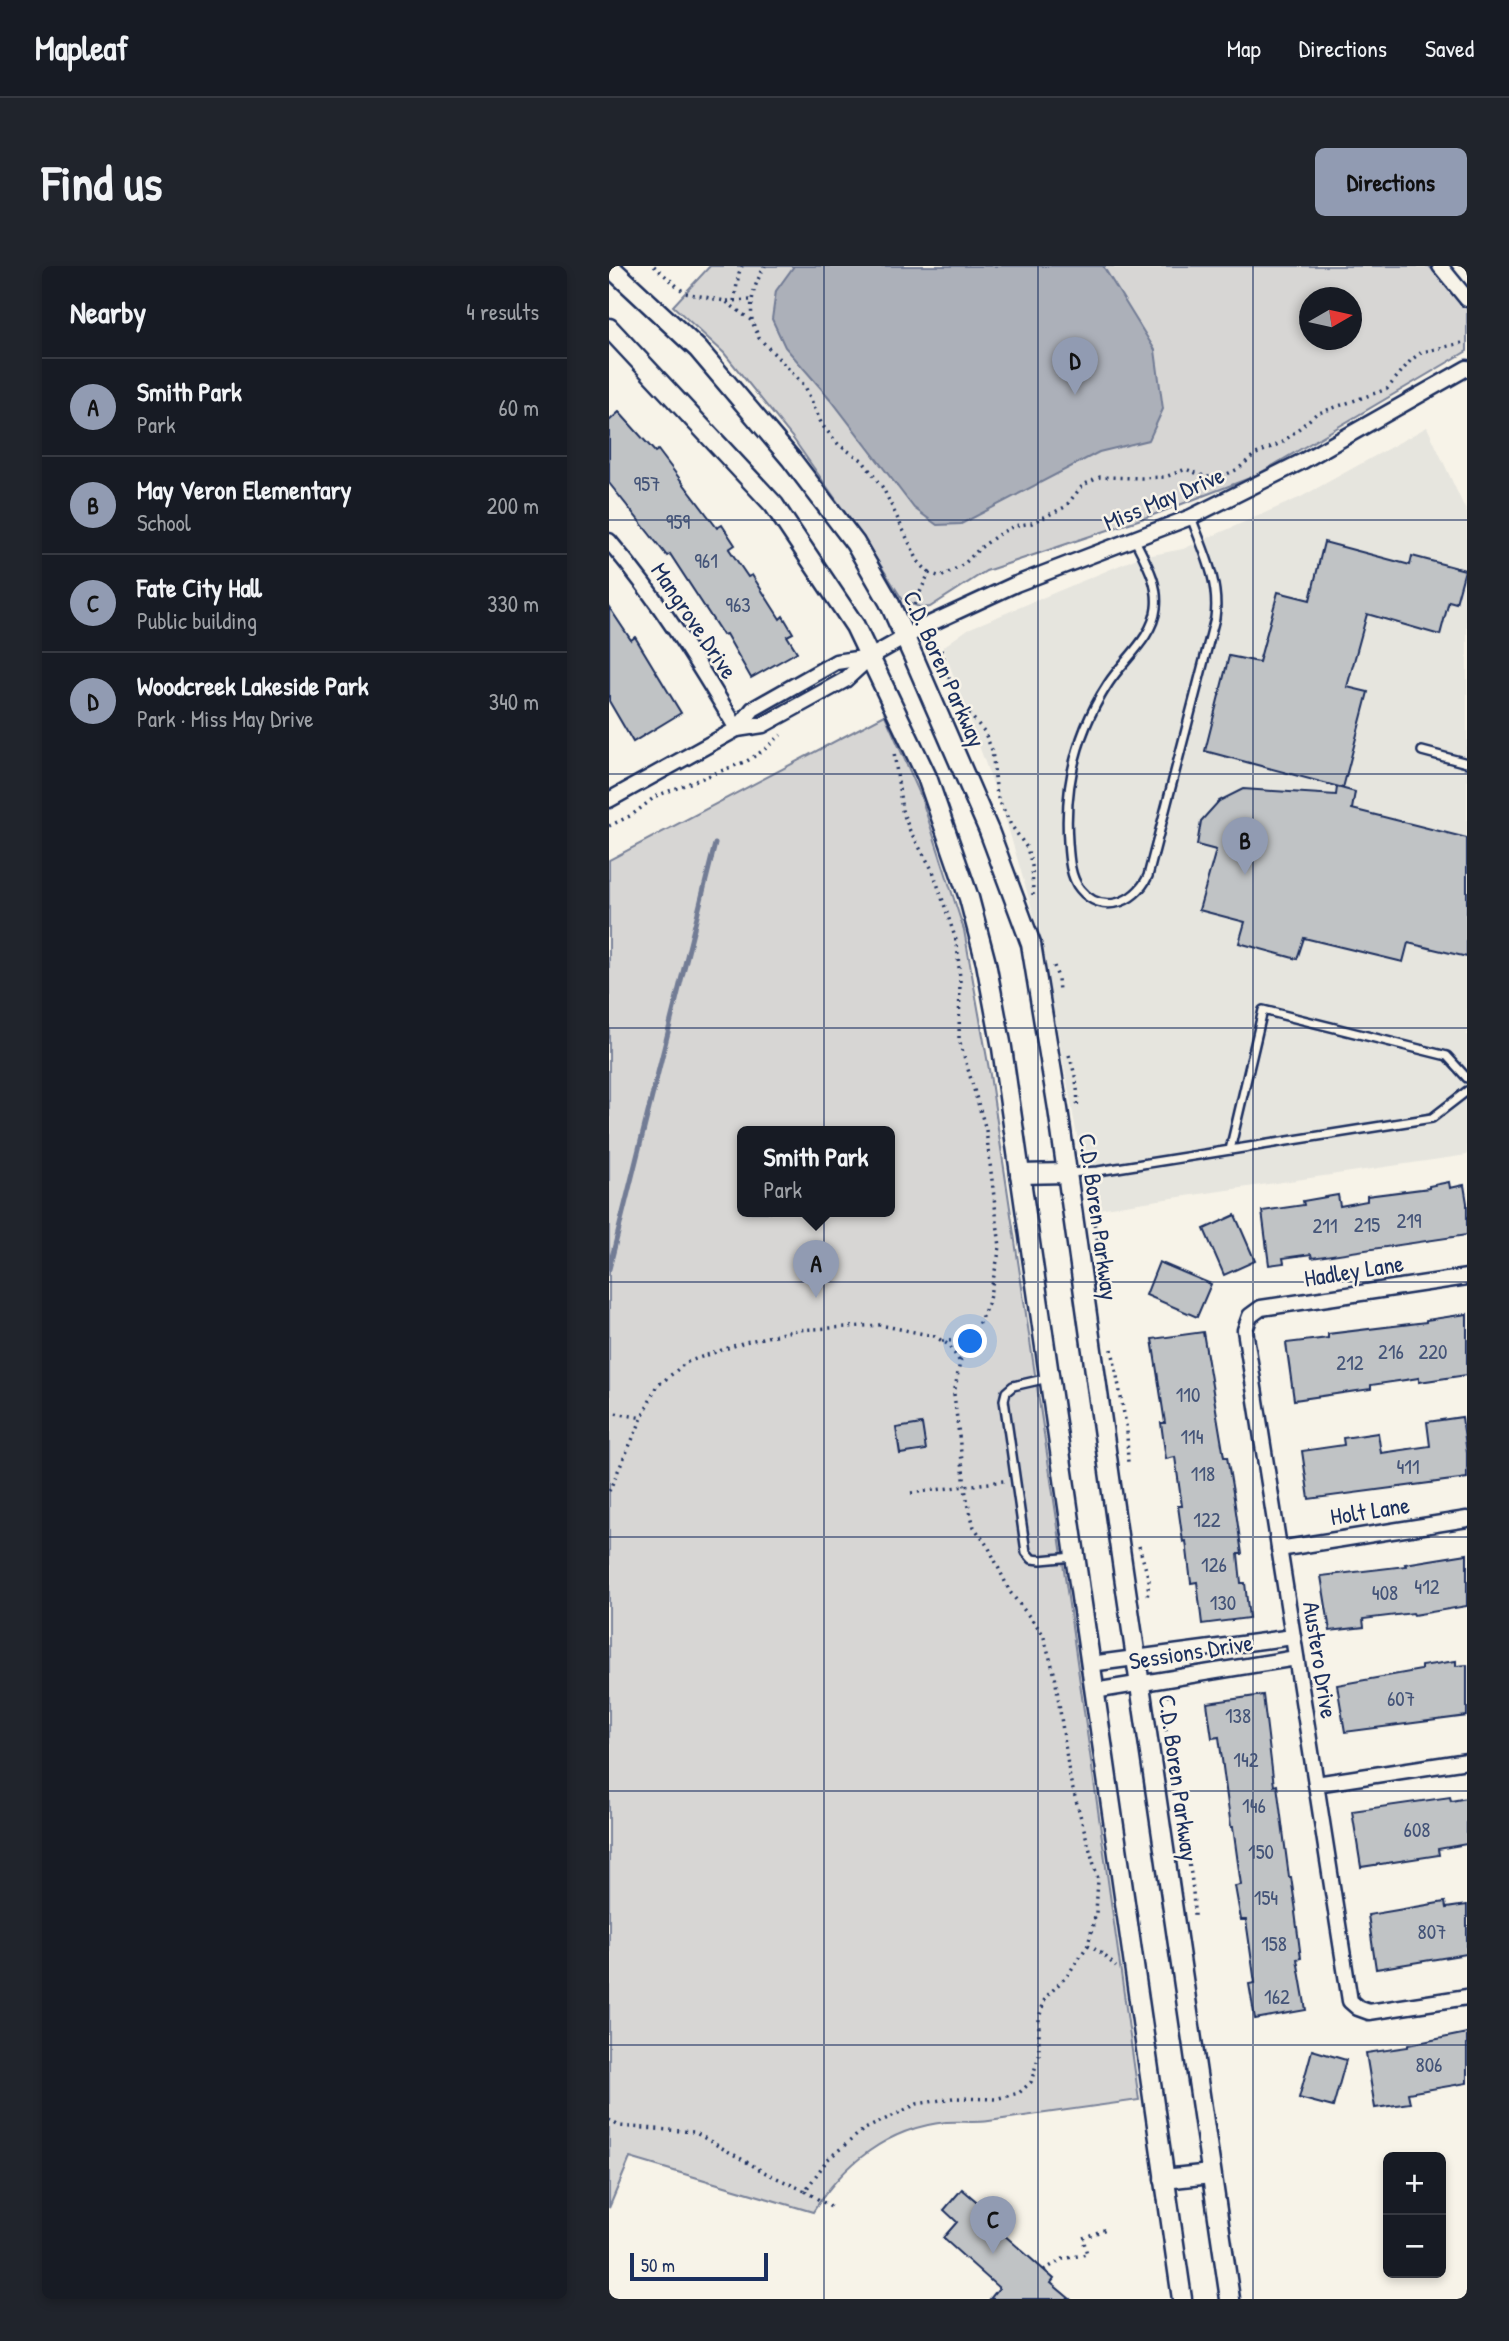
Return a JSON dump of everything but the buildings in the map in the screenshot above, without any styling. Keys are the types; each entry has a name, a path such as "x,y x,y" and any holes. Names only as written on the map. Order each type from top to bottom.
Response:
{"street":[{"name":"C.D. Boren Parkway","path":"609,266 698,349 791,459 855,543 889,602 905,637 989,831 1031,944 1067,1173 1230,2299"},
{"path":"1440,266 1467,299"},
{"path":"609,328 774,505 855,626 927,777 969,898 994,1001 1182,2299"},
{"name":"Miss May Drive","path":"609,800 737,729 753,709 836,662 870,656 1016,584 1191,517 1304,461 1467,368"},
{"name":"Mangrove Drive","path":"609,541 695,657 737,729"},
{"path":"1020,1174 1067,1173"},
{"name":"Hadley Lane","path":"1250,1316 1261,1308 1467,1277"},
{"name":"Austero Drive","path":"1250,1316 1245,1330 1350,2001 1357,2008 1369,2012 1467,1997"},
{"name":"Holt Lane","path":"1279,1549 1467,1519"},
{"name":"Sessions Drive","path":"1090,1664 1293,1637"},
{"name":"Sessions Drive","path":"1094,1691 1297,1658"},
{"path":"1316,1784 1467,1761"},
{"path":"1164,2179 1211,2174"}],"lane":[{"path":"1134,538 1153,576 1157,592 1156,611 1151,627 1108,683 1091,714 1077,748 1068,799 1067,825 1073,876 1081,891 1105,904 1131,898 1139,892 1148,876 1215,618 1216,587 1191,517"},
{"path":"1422,751 1467,763"},
{"path":"1230,1150 1263,1010 1447,1056 1467,1078"},
{"path":"1067,1173 1098,1171 1433,1118 1467,1091"},
{"path":"1048,1378 1013,1386 1006,1392 1004,1400 1027,1552 1032,1559 1041,1560 1074,1557"}],"path":[{"path":"654,266 685,293 725,301 751,300"},
{"path":"734,301 742,266"},
{"path":"765,266 756,281 751,300 752,321 759,338 805,386 822,425 839,445 862,460 883,488 918,561 929,573 941,577 952,572 999,534 1014,526 1032,523 1052,515 1065,507 1083,485 1100,477 1165,477 1186,469 1206,477 1223,476 1238,469 1254,455 1283,442 1316,414 1387,389 1411,360 1422,352 1467,342"},
{"path":"725,301 752,321"},
{"path":"914,605 929,573"},
{"path":"609,826 632,815 656,796 747,761 788,728"},
{"path":"805,2191 827,2160 863,2130 917,2104 953,2098 995,2099 1019,2093 1031,2082 1038,2055 1039,2018 1045,1998 1073,1969 1088,1945 1096,1913 1098,1879 1070,1779 1055,1676 1043,1634 1010,1592 989,1548 974,1527 965,1486 954,1394 960,1362 988,1304 1000,1247 986,1130 959,1039 960,979 957,943 933,871 902,810 892,743"},
{"path":"609,1490 656,1387 687,1362 745,1342 797,1330 880,1325 934,1336 949,1345 960,1362"},
{"path":"941,1341 971,1340"},
{"path":"609,1412 643,1418"},
{"path":"911,1493 1016,1479"},
{"path":"1088,1945 1103,1954 1116,1967 1134,1967"},
{"path":"609,2120 619,2126 694,2132 834,2209"},
{"path":"1044,2270 1063,2259 1087,2254 1083,2238 1109,2228"}],"shaded area":[{"path":"710,266 1429,266 1467,307 1467,351 1255,476 1153,515 986,571 930,607 923,608 904,602 792,437 724,353 673,306"},
{"path":"794,266 1103,266 1155,350 1163,409 1149,440 1099,452 961,524 937,525 914,508 832,401 785,347 772,319 776,291"},
{"path":"1427,427 1467,513 1467,1155 1091,1210 1039,933 1005,817 943,647 968,629 1137,558 1183,549 1301,497"},
{"path":"885,715 920,794 964,930 990,1075 1057,1520 1139,2100 989,2121 946,2122 905,2132 886,2140 853,2164 813,2212 630,2158 609,2208 609,860"}],"waterway":[{"path":"609,1269 715,844"}],"place":[{"name":"Woodcreek Lakeside Park","path":"1075,395"},
{"name":"May Veron Elementary","path":"1245,875"},
{"name":"Smith Park","path":"816,1298"},
{"name":"Fate City Hall","path":"993,2254"}]}
